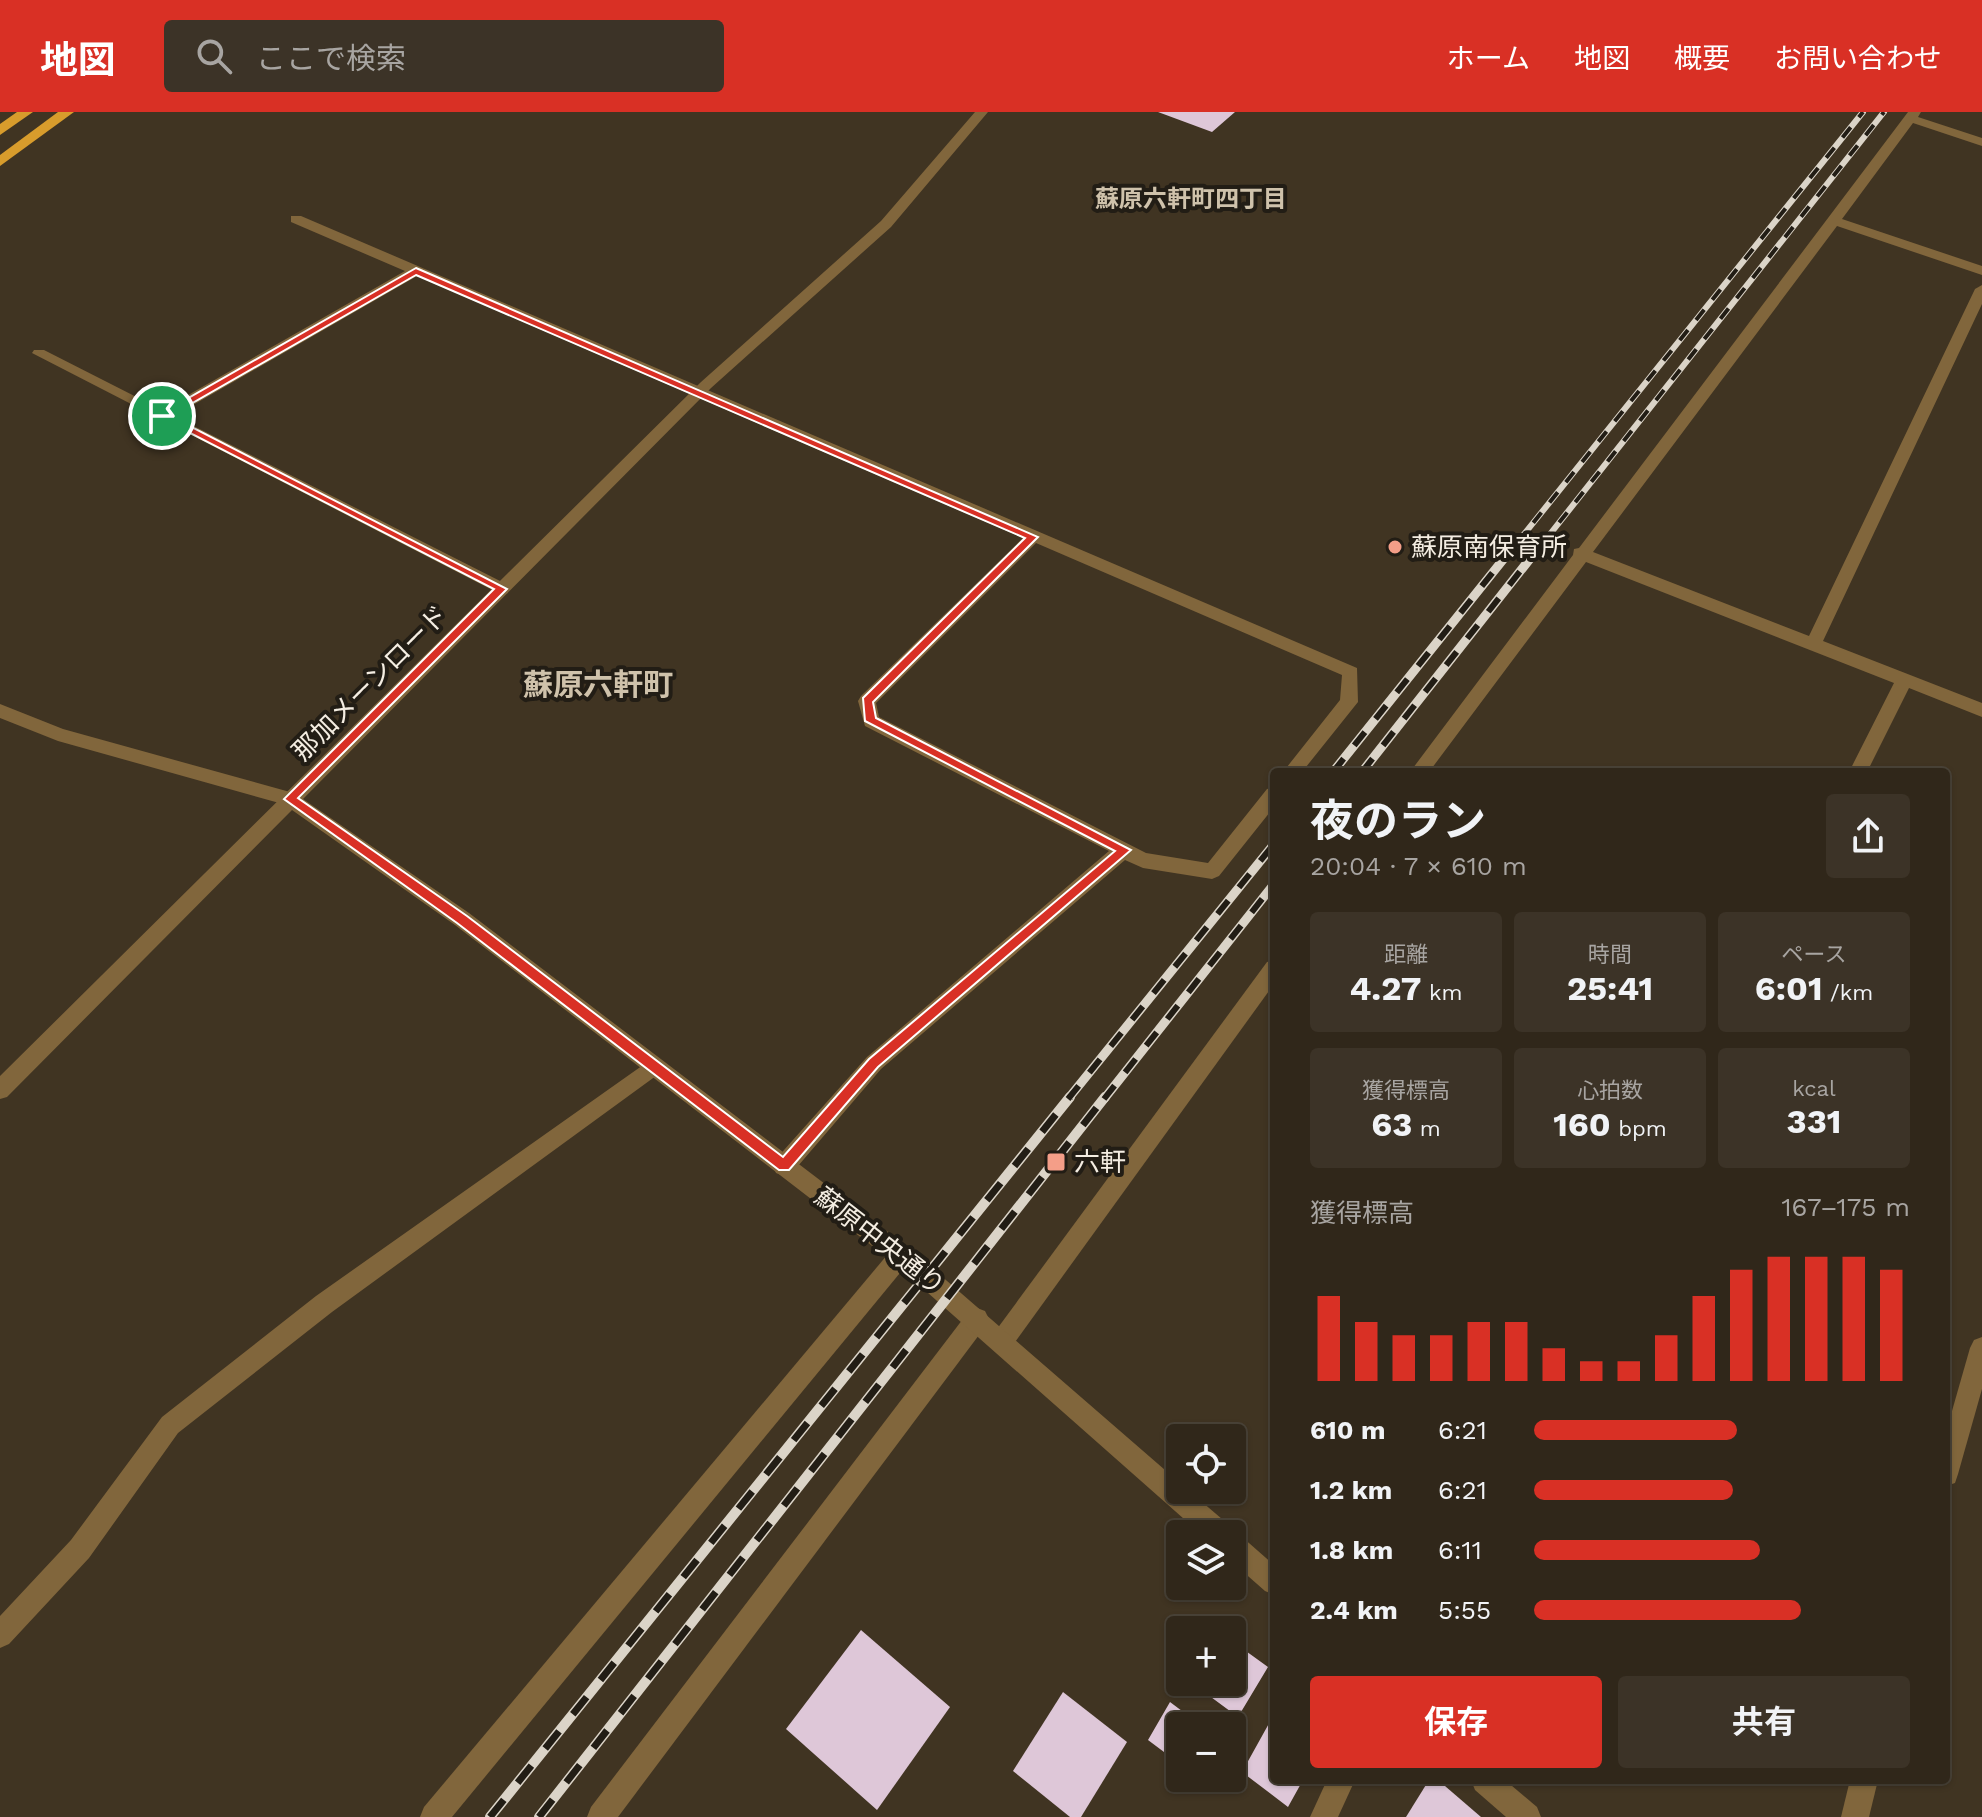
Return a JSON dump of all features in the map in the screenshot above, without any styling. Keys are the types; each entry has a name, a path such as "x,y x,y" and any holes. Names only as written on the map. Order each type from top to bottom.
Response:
{"highway":[{"path":"0,131 26,112"},
{"path":"0,162 67,112"}],"street":[{"name":"那加メーンロード","path":"0,1090 697,394 886,224 982,112"},
{"path":"1422,768 1580,553 1912,115 1982,142"},
{"path":"296,219 697,394 1351,672 1349,702 1295,768"},
{"path":"1833,220 1982,271"},
{"path":"162,416 416,271"},
{"path":"1813,645 1982,289"},
{"path":"39,353 502,589"},
{"path":"1033,537 867,701 871,721 1143,860 1212,871 1270,799"},
{"path":"1580,553 1982,710"},
{"path":"1860,768 1904,680"},
{"name":"蘇原中央通り","path":"0,711 58,734 290,799 462,919 901,1255 1204,1520"},
{"path":"784,1166 874,1063 1124,850"},
{"path":"1002,1341 1270,973"},
{"path":"0,1635 80,1549 170,1425 324,1304 653,1067"},
{"path":"434,1817 901,1255"},
{"path":"601,1817 977,1319"},
{"path":"1950,1460 1982,1348"},
{"path":"1246,1557 1270,1578"},
{"path":"1324,1817 1339,1784"},
{"path":"1490,1784 1527,1817"},
{"path":"1855,1817 1863,1784"}],"building":[{"path":"1158,112 1235,112 1212,132"},
{"path":"861,1630 950,1707 877,1810 786,1729"},
{"path":"1246,1651 1268,1667 1241,1712 1231,1712 1210,1696 1246,1696"},
{"path":"1063,1692 1127,1742 1081,1817 1070,1817 1013,1771"},
{"path":"1170,1702 1183,1712 1166,1712 1166,1754 1148,1740"},
{"path":"1270,1722 1270,1784 1301,1784 1288,1807 1246,1775 1246,1765"},
{"path":"1427,1784 1443,1784 1481,1817 1406,1817"}],"railway":[{"path":"1517,543 1863,112"},
{"path":"1543,543 1884,112"},
{"path":"1336,768 1518,541"},
{"path":"1365,768 1544,541"},
{"path":"1068,1099 1270,849"},
{"path":"1104,1099 1270,889"},
{"path":"490,1817 1070,1097"},
{"path":"539,1817 1105,1097"}],"place":[{"name":"蘇原南保育所","path":"1395,547"},
{"name":"六軒","path":"1056,1162"}],"district":[{"name":"蘇原六軒町四丁目","path":"1191,199"},
{"name":"蘇原六軒町","path":"598,685"}],"route":[{"path":"416,271 1033,537 867,701 871,721 1124,850 874,1063 784,1166 462,919 290,799 502,589 162,416 416,271"}]}
